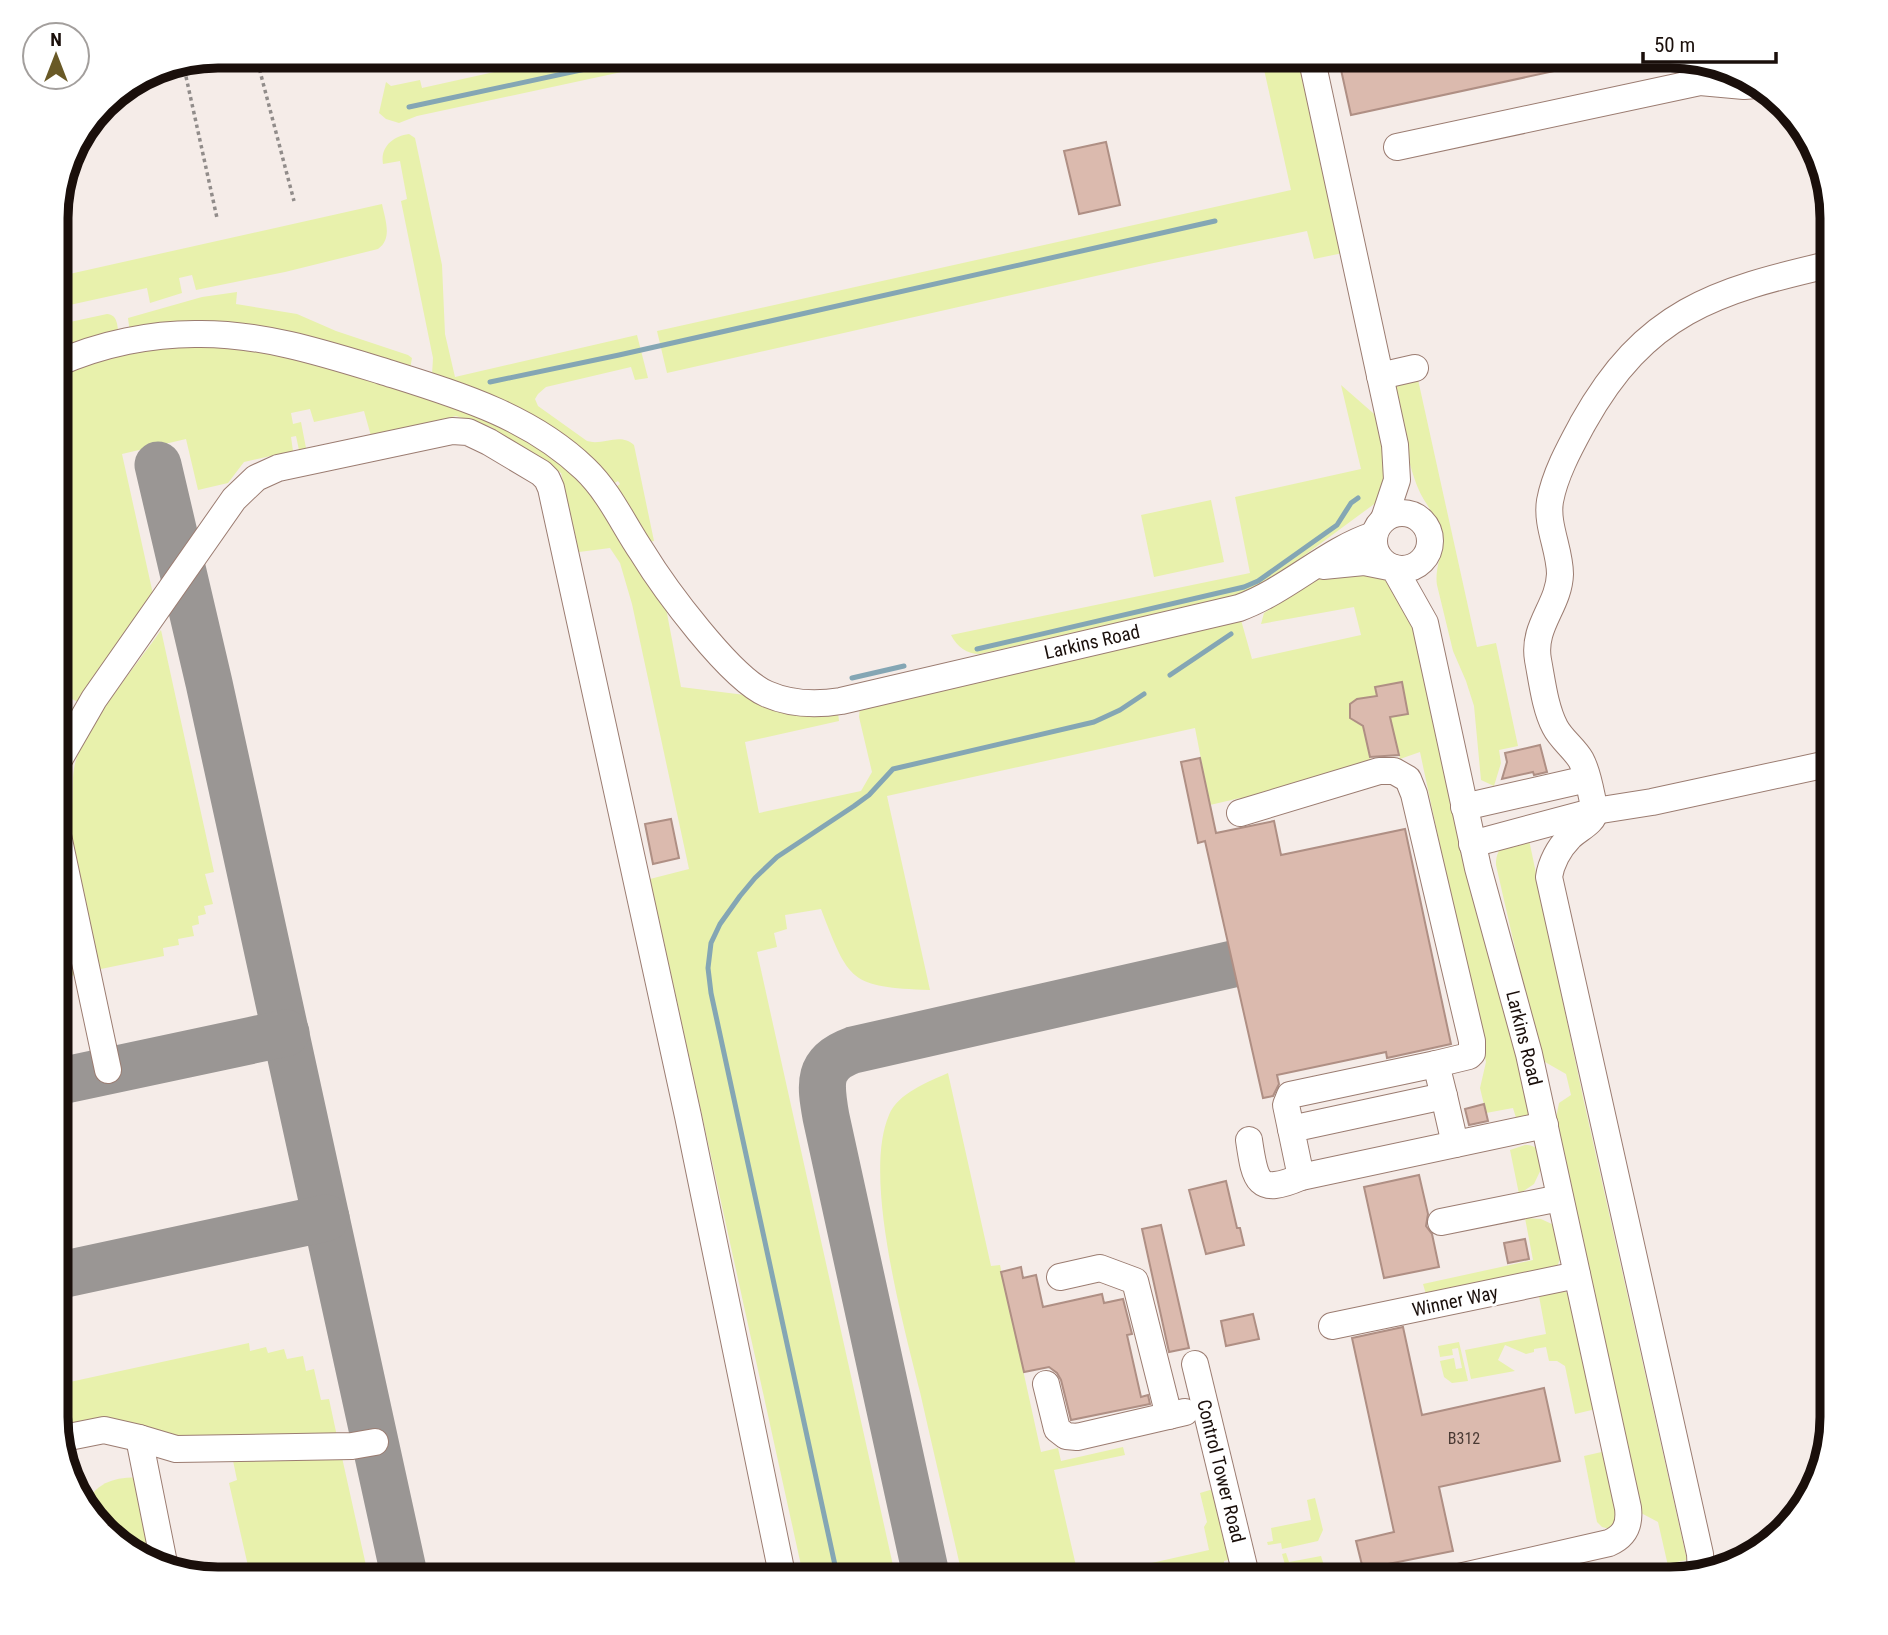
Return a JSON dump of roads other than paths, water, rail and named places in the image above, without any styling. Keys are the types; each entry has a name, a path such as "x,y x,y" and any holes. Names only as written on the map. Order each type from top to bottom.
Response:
{"lane":[{"path":"1314,68 1395,444 1430,537 1430,547 1422,561 1413,567 1394,568 1364,562 1314,568"},
{"path":"1397,147 1700,82 1740,86"},
{"path":"1701,1564 1672,1424 1549,877 1565,842 1592,818 1595,811 1579,757 1554,725 1536,650 1538,634 1559,580 1550,508 1554,486 1580,428 1608,383 1636,349 1658,330 1686,312 1742,286 1820,267"},
{"name":"Larkins Road","path":"69,359 92,350 141,340 198,334 228,335 302,347 440,389 492,408 532,429 586,470 604,490 642,553 669,591 724,658 760,690 794,702 841,701 1239,608 1273,594 1379,527"},
{"path":"1378,369 1414,362"},
{"path":"69,742 94,699 234,499 256,478 278,468 452,431 468,432 545,476 551,488 682,1089 781,1567"},
{"path":"1394,568 1380,559 1376,552 1379,527 1397,480 1395,444"},
{"path":"1379,527 1400,512 1417,517 1423,522"},
{"path":"1422,561 1425,623"},
{"name":"Larkins Road","path":"1394,568 1425,623 1472,844 1529,1054 1629,1517 1624,1532 1609,1543 1503,1567"},
{"path":"1472,844 1595,811 1652,802 1820,765"},
{"path":"1240,813 1379,771 1394,771 1408,779 1414,794 1472,1041 1472,1053 1469,1056 1290,1096 1286,1105 1301,1177"},
{"path":"1464,807 1587,779"},
{"path":"69,887 108,1070"},
{"path":"1436,1064 1455,1144"},
{"path":"1291,1129 1444,1096"},
{"path":"1249,1140 1255,1172 1265,1185 1282,1185 1301,1177 1545,1125"},
{"path":"1441,1222 1560,1198"},
{"path":"1060,1277 1100,1268 1135,1281 1169,1416"},
{"name":"Winner Way","path":"1332,1326 1577,1275"},
{"name":"Control Tower Road","path":"1195,1364 1244,1567"},
{"path":"1046,1384 1057,1429 1066,1436 1077,1437 1205,1409"},
{"path":"70,1436 104,1430 176,1448 358,1445 375,1442"},
{"path":"139,1438 163,1556"}],"waterway":[{"path":"409,107 590,68"},
{"path":"490,382 1215,221"},
{"path":"977,649 1244,587 1258,581 1337,525 1351,503 1358,498"},
{"path":"1170,675 1231,634"},
{"path":"852,678 904,666"},
{"path":"835,1567 711,993 708,968 711,943 720,924 755,878 777,857 869,795 893,769 1094,722 1120,710 1144,694"}]}
